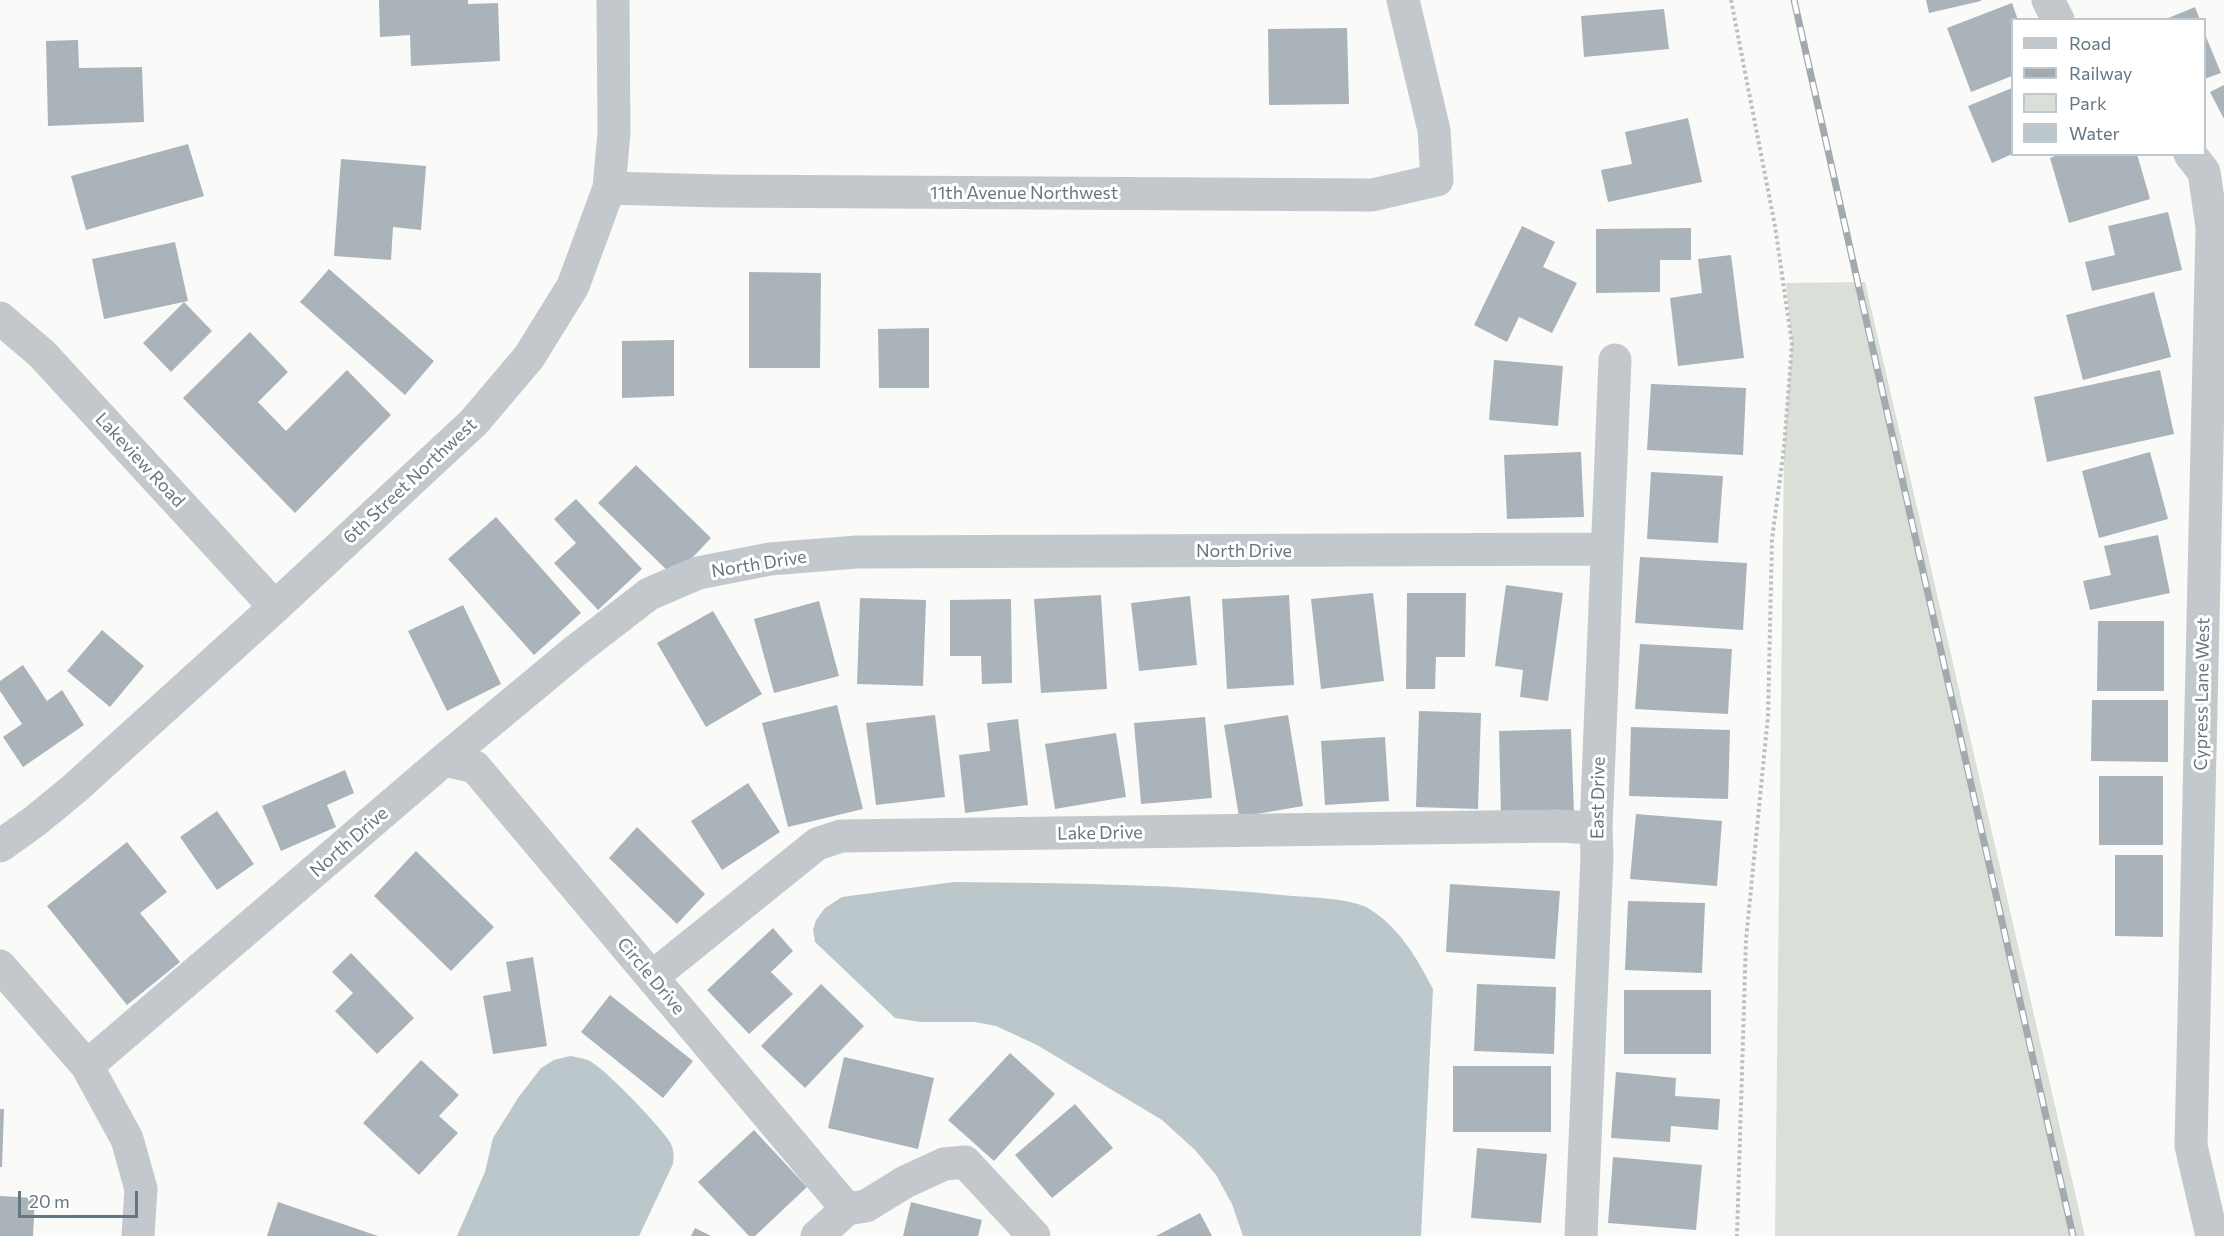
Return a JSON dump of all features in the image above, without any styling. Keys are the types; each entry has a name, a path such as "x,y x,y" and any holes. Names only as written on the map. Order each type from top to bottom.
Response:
{"street":[{"name":"6th Street Northwest","path":"0,846 74,789 275,607 474,422 529,357 573,286 609,188 614,133 613,0"},
{"name":"11th Avenue Northwest","path":"609,188 719,191 1372,195 1437,180 1434,130 1403,0"},
{"path":"2048,0 2057,18"},
{"name":"Cypress Lane West","path":"2192,156 2204,172 2212,227 2191,1146 2212,1236"},
{"name":"Lakeview Road","path":"0,318 42,354 275,607"},
{"name":"East Drive","path":"1581,1236 1598,857 1596,828 1615,360"},
{"name":"North Drive","path":"87,1066 444,760 574,652 649,594 698,573 770,559 857,552 1606,549"},
{"name":"Circle Drive","path":"444,760 475,767 847,1209"},
{"name":"Lake Drive","path":"652,977 817,844 841,836 1557,826 1596,828"},
{"path":"0,966 87,1066 127,1139 141,1189 138,1236"},
{"path":"817,1236 847,1209 866,1206 905,1182 944,1164 964,1162 1034,1236"}],"path":[{"path":"1731,0 1775,226 1792,344 1784,448 1772,538 1768,716 1746,940 1737,1236"}],"green space":[{"path":"1865,282 2085,1236 1775,1236 1784,448 1792,344 1786,283"}],"water":[{"path":"954,882 1123,885 1250,892 1342,901 1361,905 1379,916 1406,944 1433,989 1421,1236 1243,1236 1232,1204 1216,1175 1195,1150 1162,1120 1037,1045 996,1026 975,1022 920,1022 895,1018 815,942 813,930 816,920 825,908 842,897"},
{"path":"570,1056 588,1060 619,1085 664,1134 671,1145 673,1164 639,1236 457,1236 485,1172 493,1138 518,1098 541,1068 554,1060"}],"building":[{"path":"379,0 468,0 468,4 498,3 500,61 411,66 410,35 380,37"},
{"path":"1926,0 1981,0 1981,1 1929,13"},
{"path":"2012,3 2017,18 2011,18 2011,76 1971,92 1947,28"},
{"path":"2195,7 2199,18 2168,18"},
{"path":"1664,9 1669,49 1584,57 1581,16"},
{"path":"1347,28 1349,104 1269,105 1268,29"},
{"path":"2206,37 2221,73 2206,78"},
{"path":"78,40 79,68 142,67 144,122 48,126 46,41"},
{"path":"2224,85 2224,119 2210,92"},
{"path":"2011,88 2011,154 1992,163 1968,106"},
{"path":"1688,118 1702,182 1608,202 1601,170 1632,164 1625,132"},
{"path":"188,144 204,196 86,230 71,176"},
{"path":"2056,156 2138,156 2150,199 2069,223 2050,158"},
{"path":"341,159 426,166 421,230 393,227 391,260 334,256"},
{"path":"2168,212 2182,270 2092,291 2085,262 2115,255 2108,226"},
{"path":"1522,226 1555,242 1543,267 1577,283 1552,333 1519,317 1507,342 1474,325"},
{"path":"1691,228 1691,260 1660,260 1660,292 1596,293 1596,229"},
{"path":"175,242 188,301 104,319 92,259"},
{"path":"1731,255 1744,358 1678,366 1670,298 1702,293 1698,259"},
{"path":"329,269 434,361 405,395 300,302"},
{"path":"749,272 821,273 820,368 749,368"},
{"path":"2154,292 2171,357 2083,380 2066,315"},
{"path":"184,302 212,331 171,372 143,343"},
{"path":"929,328 929,388 879,388 878,329"},
{"path":"250,332 288,372 258,402 286,431 347,370 391,415 295,513 183,398"},
{"path":"674,340 674,396 622,398 622,341"},
{"path":"1494,360 1563,366 1558,426 1489,420"},
{"path":"2160,370 2174,434 2047,462 2034,397"},
{"path":"1651,384 1746,388 1743,455 1647,450"},
{"path":"1581,452 1584,517 1507,519 1504,455"},
{"path":"2150,452 2168,519 2099,538 2082,471"},
{"path":"636,465 711,538 674,577 598,503"},
{"path":"1651,472 1723,476 1718,543 1647,539"},
{"path":"576,499 642,569 598,610 554,563 576,543 554,519"},
{"path":"496,517 581,613 534,655 448,559"},
{"path":"2158,535 2170,593 2090,610 2083,581 2111,575 2104,546"},
{"path":"1640,557 1747,563 1743,630 1635,623"},
{"path":"1506,585 1563,593 1548,701 1520,697 1523,670 1495,666"},
{"path":"1373,593 1384,681 1321,689 1311,599"},
{"path":"1407,593 1466,593 1465,657 1436,657 1435,689 1406,689"},
{"path":"1101,595 1107,689 1041,693 1034,599"},
{"path":"1289,595 1294,685 1227,689 1222,599"},
{"path":"1190,596 1197,665 1139,671 1131,603"},
{"path":"860,598 926,600 923,686 857,684"},
{"path":"1011,599 1012,683 982,684 981,656 950,656 950,600"},
{"path":"819,601 839,676 774,693 754,619"},
{"path":"463,605 501,684 447,711 408,631"},
{"path":"713,611 762,694 706,727 657,643"},
{"path":"2098,621 2164,621 2164,691 2097,691"},
{"path":"102,630 144,666 110,707 67,671"},
{"path":"1640,644 1732,649 1728,714 1635,709"},
{"path":"23,665 47,701 62,690 84,725 23,767 3,737 22,724 0,691 0,681"},
{"path":"2092,700 2168,700 2168,762 2091,761"},
{"path":"837,705 863,809 788,827 762,723"},
{"path":"1419,711 1481,713 1478,809 1416,807"},
{"path":"935,715 945,797 876,805 866,723"},
{"path":"1288,715 1303,806 1239,817 1224,725"},
{"path":"1205,717 1212,798 1141,804 1134,723"},
{"path":"1018,719 1028,805 965,813 959,755 990,751 987,723"},
{"path":"1631,727 1730,730 1728,799 1629,796"},
{"path":"1571,729 1574,813 1501,815 1499,731"},
{"path":"1116,733 1126,797 1055,809 1045,744"},
{"path":"1385,737 1389,801 1325,805 1321,741"},
{"path":"345,770 354,793 327,805 336,827 281,851 262,806"},
{"path":"2099,776 2163,776 2163,845 2099,845"},
{"path":"748,783 780,832 722,870 691,821"},
{"path":"217,811 254,864 217,890 180,837"},
{"path":"1636,814 1722,821 1717,886 1630,879"},
{"path":"637,827 705,894 677,924 609,858"},
{"path":"127,842 167,892 140,913 180,962 127,1005 47,906"},
{"path":"416,851 494,927 451,971 374,896"},
{"path":"2115,855 2163,855 2163,937 2115,936"},
{"path":"1450,884 1560,891 1555,959 1446,952"},
{"path":"1628,901 1705,903 1702,973 1625,970"},
{"path":"773,928 793,951 771,972 793,994 749,1034 707,990"},
{"path":"351,953 414,1018 377,1054 335,1011 353,993 332,972"},
{"path":"533,957 547,1046 493,1054 483,996 511,991 506,962"},
{"path":"821,984 864,1026 805,1088 761,1046"},
{"path":"1477,984 1556,987 1554,1054 1474,1051"},
{"path":"1624,990 1711,990 1711,1054 1624,1054"},
{"path":"610,995 693,1061 663,1098 581,1032"},
{"path":"1010,1053 1055,1094 994,1161 948,1120"},
{"path":"844,1057 934,1078 918,1149 828,1128"},
{"path":"421,1060 459,1095 439,1116 458,1133 419,1175 363,1123"},
{"path":"1453,1066 1551,1066 1551,1132 1453,1132"},
{"path":"1616,1072 1676,1078 1675,1096 1720,1099 1718,1130 1671,1126 1670,1142 1611,1138"},
{"path":"1075,1104 1113,1148 1052,1198 1015,1155"},
{"path":"0,1109 4,1109 2,1167 0,1167"},
{"path":"754,1130 807,1187 755,1236 749,1236 698,1182"},
{"path":"1477,1148 1547,1154 1541,1223 1471,1218"},
{"path":"1613,1157 1702,1165 1696,1230 1608,1223"},
{"path":"0,1196 35,1198 33,1236 0,1236"},
{"path":"278,1202 378,1236 267,1236"},
{"path":"911,1202 982,1220 978,1236 903,1236"},
{"path":"1200,1213 1212,1236 1156,1236"},
{"path":"695,1228 711,1236 691,1236"}],"railway":[{"path":"1794,0 2073,1236"}]}
